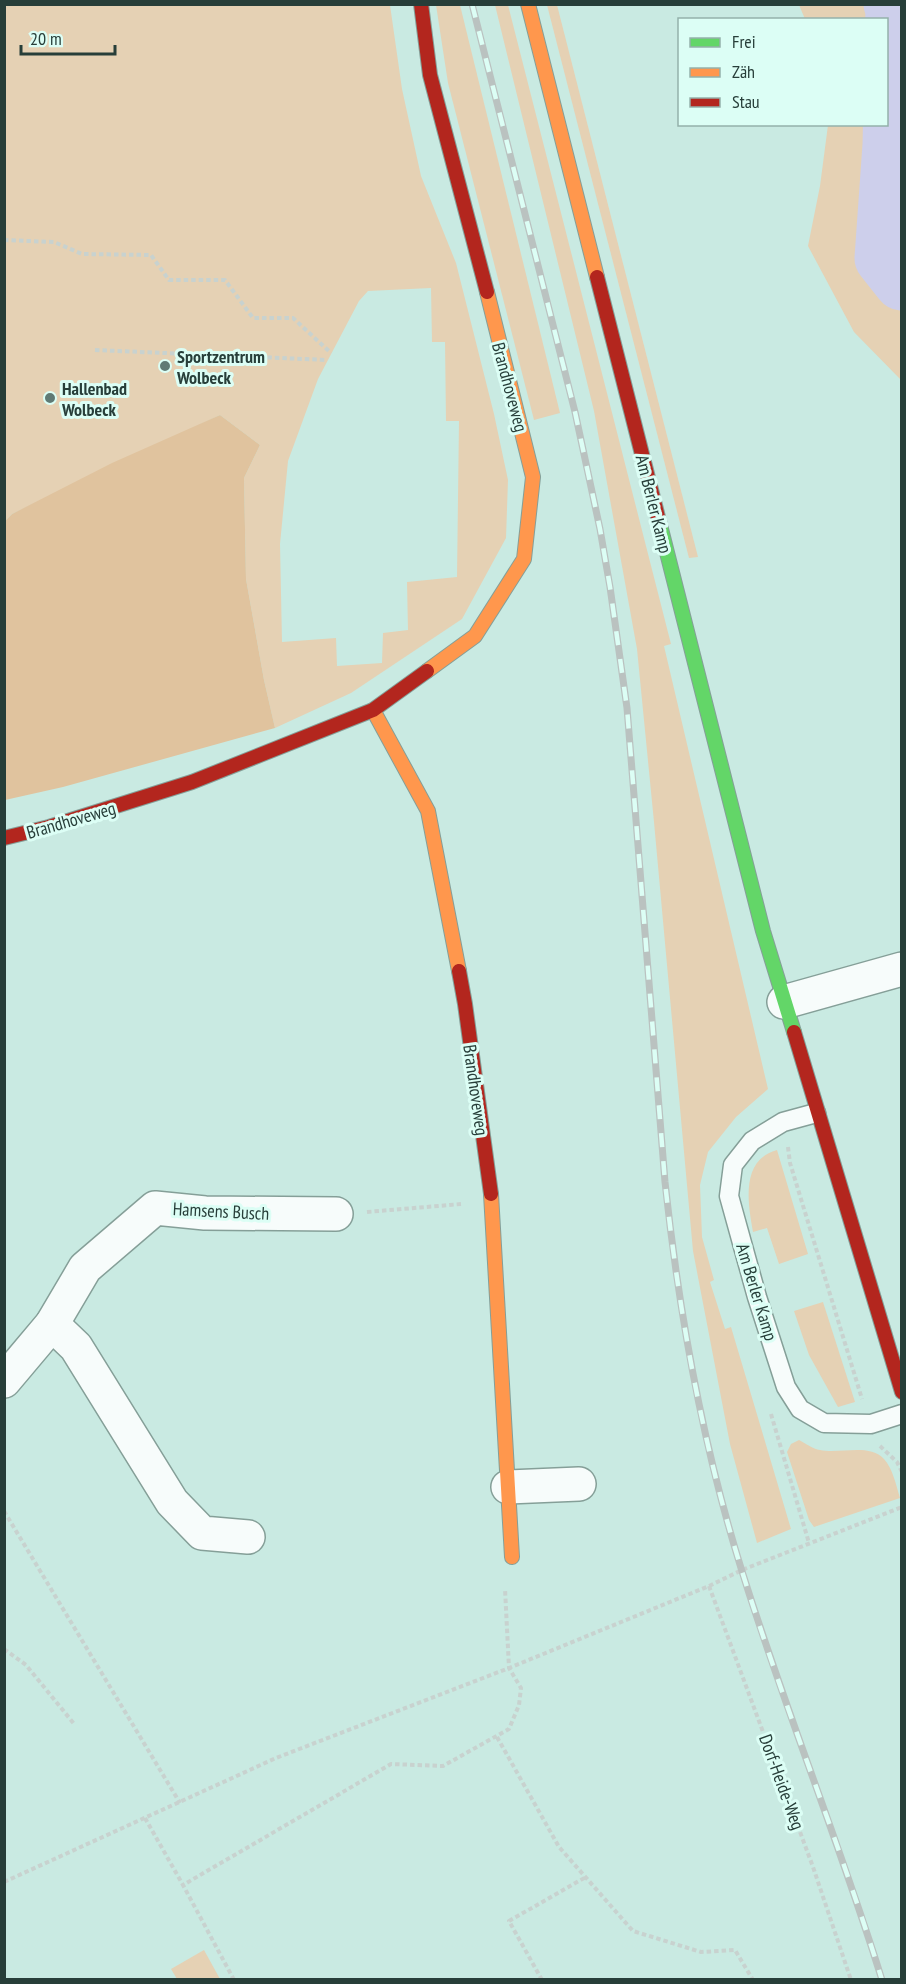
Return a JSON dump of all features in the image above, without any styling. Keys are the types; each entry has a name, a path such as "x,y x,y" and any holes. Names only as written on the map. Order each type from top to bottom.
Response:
{"street":[{"name":"Brandhoveweg","path":"4,838 59,824 192,782 373,710 475,636 524,559 533,477 430,75 421,4"},
{"name":"Am Berler Kamp","path":"528,4 763,931 902,1392"},
{"name":"Brandhoveweg","path":"373,710 428,811 465,1004 492,1202 512,1557"},
{"path":"784,1002 902,969"},
{"name":"Hamsens Busch","path":"4,1382 51,1324 85,1268 155,1208 205,1213 336,1214"},
{"path":"51,1324 76,1347 172,1502 202,1533 248,1537"},
{"path":"508,1487 579,1484"}],"lane":[{"name":"Am Berler Kamp","path":"816,1113 783,1122 752,1141 734,1165 729,1196 757,1297 786,1387 800,1409 824,1423 871,1424 902,1414"}],"path":[{"path":"4,240 54,242 82,254 151,255 169,280 225,280 253,318 293,318 331,353"},
{"path":"95,350 327,360"},
{"path":"783,1122 790,1162 858,1389"},
{"path":"336,1214 492,1202"},
{"path":"4,1882 276,1758 509,1668 709,1586 742,1570 902,1507"},
{"path":"4,1511 180,1803"},
{"path":"183,1885 390,1764 442,1766 509,1730 519,1705 521,1688 509,1668 504,1574 512,1557"},
{"name":"Dorf-Heide-Weg","path":"709,1586 813,1867 851,1980"},
{"path":"4,1649 26,1665 75,1725"},
{"path":"497,1737 560,1847 633,1931 702,1952 735,1950 753,1980"},
{"path":"145,1818 234,1980"},
{"path":"542,1980 509,1921 586,1877"}],"shaded area":[{"name":"Sportzentrum Wolbeck","path":"4,5 390,5 402,89 421,176 456,263 508,480 506,538 462,619 351,693 275,728 246,579 244,478 260,445 220,415 12,514 5,521","holes":["431,288 432,342 445,342 446,421 459,421 457,577 407,582 408,630 383,633 382,663 337,666 336,638 282,642 280,544 288,461 318,379 359,301 368,291"]},
{"path":"436,5 460,5 560,413 534,420 448,83"},
{"path":"495,5 508,5 671,644 664,646 768,1089 736,1117 708,1152 700,1185 702,1237 714,1280 710,1282 725,1329 731,1327 791,1529 757,1543 730,1444 693,1251 637,649 594,411"},
{"path":"547,5 557,5 698,557 689,558"},
{"path":"799,5 901,5 901,380 854,332 808,246 820,186 828,126 888,126 888,18 805,18"},
{"path":"220,415 260,445 244,478 246,579 275,728 63,787 5,800 5,521 12,514 112,463"},
{"path":"777,1150 808,1254 779,1264 767,1228 753,1232 749,1209 749,1184 752,1173 757,1163 765,1155"},
{"path":"823,1302 855,1402 838,1407 809,1355 794,1311"},
{"path":"799,1440 820,1450 863,1450 878,1454 890,1467 900,1498 814,1527 809,1520 787,1452 791,1444"},
{"path":"204,1950 220,1979 177,1979 171,1969"}],"waterway":[{"path":"892,4 894,7 891,145 883,258 902,282"}],"railway":[{"path":"472,4 575,412 610,587 627,708 665,1182 677,1280 694,1377 715,1473 741,1568 882,1980"}],"traffic: fast":[{"path":"660,525 763,931 794,1032"}],"traffic: slow":[{"path":"528,4 597,277"},
{"path":"427,671 475,636 524,559 533,477 487,292"},
{"path":"373,710 428,811 459,971"},
{"path":"491,1194 512,1557"}],"traffic: jam":[{"path":"421,4 430,75 487,292"},
{"path":"597,277 660,525"},
{"path":"4,838 49,827 192,782 373,710 427,671"},
{"path":"459,971 491,1194"},
{"path":"794,1032 902,1392"}],"place":[{"name":"Sportzentrum Wolbeck","path":"165,366"},
{"name":"Hallenbad Wolbeck","path":"50,398"}]}
